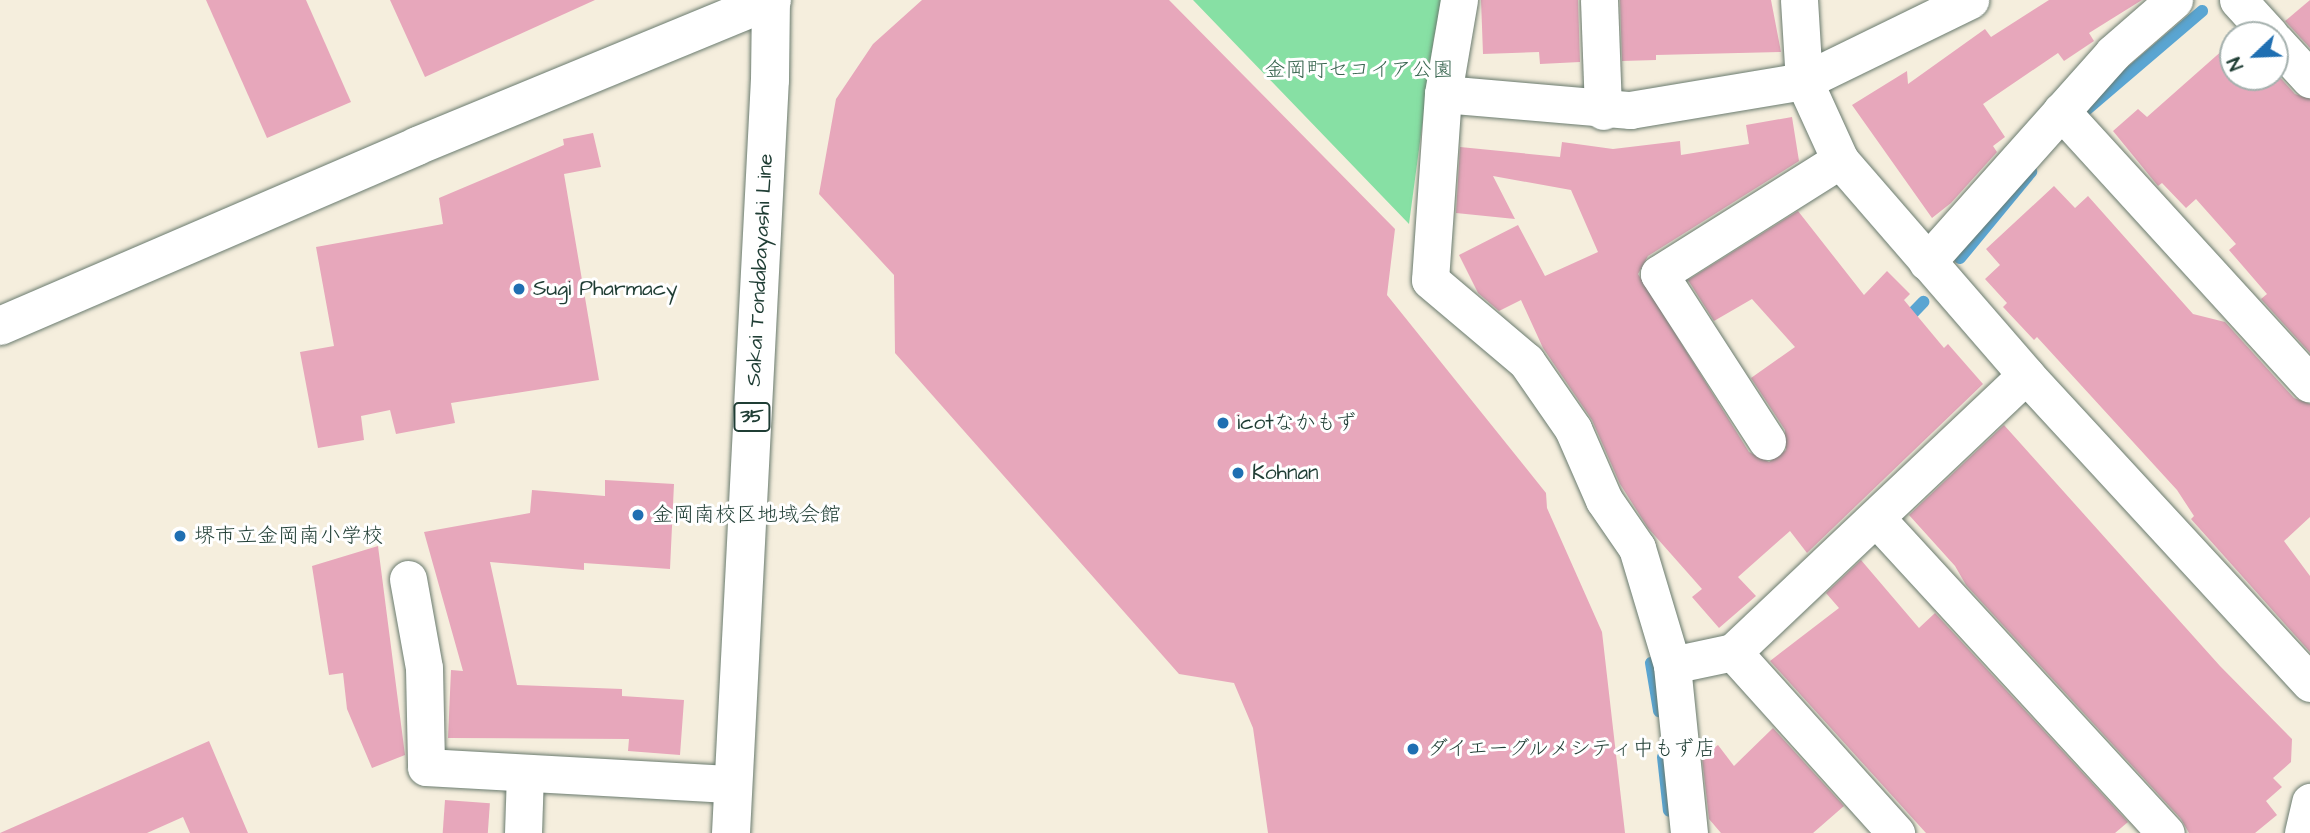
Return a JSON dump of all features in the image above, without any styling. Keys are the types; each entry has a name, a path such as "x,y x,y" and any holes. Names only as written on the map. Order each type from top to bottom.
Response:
{"street":[{"path":"0,326 417,146 771,0"},
{"name":"Sakai Tondabayashi Line","path":"731,833 770,80 771,0"},
{"path":"1459,0 1443,94 1430,280 1525,361 1573,429 1604,500 1637,548 1672,665 1689,833"},
{"path":"1599,0 1603,111"},
{"path":"1799,0 1804,81 1840,160 2026,375 2310,683"},
{"path":"1443,94 1603,111 1630,110 1804,81 1970,0"},
{"path":"1927,262 2113,53 2174,0"},
{"path":"2238,0 2257,21"},
{"path":"2289,56 2310,79"},
{"path":"2061,111 2310,384"},
{"path":"1767,441 1659,274 1840,160"},
{"path":"1672,665 1733,652 2026,375"},
{"path":"1876,519 2166,833"},
{"path":"408,579 424,668 425,767 733,784"},
{"path":"1733,652 1896,833"},
{"path":"523,833 525,773"},
{"path":"2303,833 2310,802"}],"green space":[{"name":"金岡町セコイア公園","path":"1193,0 1444,0 1434,37 1409,224"}],"building":[{"path":"206,0 306,0 351,102 267,138"},
{"path":"390,0 595,0 425,77"},
{"name":"icotなかもず","path":"922,0 1169,0 1395,229 1387,295 1546,493 1547,508 1602,632 1625,833 1268,833 1253,728 1234,683 1179,674 895,353 894,275 819,194 836,99 873,44"},
{"path":"1481,0 1578,0 1580,62 1540,64 1539,52 1483,54"},
{"path":"1620,0 1771,0 1781,52 1656,55 1656,60 1622,61"},
{"path":"2049,0 2142,0 2089,33 2094,41 2064,61 2058,53 1983,104 2005,137 1993,146 1997,152 1951,203 1932,218 1852,105 1907,71 1908,84 1985,29 1991,37"},
{"path":"2310,0 2310,48 2289,25 2289,21 2285,21"},
{"path":"2219,53 2219,91 2289,91 2289,87 2295,94 2310,99 2310,353 2261,299 2267,294 2229,250 2236,244 2196,199 2186,208 2162,183 2158,186 2113,131 2138,109 2147,117"},
{"path":"1792,117 1799,161 1648,256 1638,274 1749,452 1769,462 1786,450 1785,430 1751,378 1795,347 1752,299 1714,321 1688,280 1798,211 1864,295 1887,271 1910,294 1904,300 1944,348 1948,344 1983,384 1807,553 1790,531 1738,577 1756,596 1719,628 1692,597 1702,589 1648,528 1620,484 1592,420 1543,348 1521,300 1499,311 1478,293 1459,255 1518,225 1545,276 1598,252 1571,190 1493,176 1515,219 1456,213 1460,147 1560,157 1562,142 1613,149 1680,141 1681,155 1749,144 1746,125"},
{"path":"593,133 601,167 564,174 599,380 451,403 455,423 396,434 390,410 361,416 364,440 318,448 300,352 334,346 316,247 443,224 439,198 564,145 563,139"},
{"path":"2054,186 2075,208 2088,196 2193,314 2225,322 2294,398 2310,404 2310,517 2284,541 2310,576 2310,652 2191,519 2194,516 2177,490 2037,337 2034,340 2003,307 2007,303 1985,279 2000,265 1986,249"},
{"path":"2004,425 2220,666 2292,739 2291,762 2273,778 2282,787 2266,801 2277,815 2255,833 2189,833 2181,819 1966,585 1955,566 1909,515"},
{"path":"605,480 674,484 670,569 584,563 584,570 490,562 517,685 622,689 622,696 684,700 680,755 628,751 629,739 448,738 451,670 463,671 424,532 530,513 532,490 605,496"},
{"path":"378,546 405,755 372,768 347,709 343,673 329,675 312,566"},
{"path":"1861,560 1919,628 1935,613 2128,822 2115,833 1926,833 1770,661 1839,608 1826,593"},
{"path":"1773,728 1844,806 1813,833 1721,833 1709,819 1702,757 1718,745 1734,766"},
{"path":"209,741 248,833 190,833 183,817 147,833 0,833"},
{"path":"445,800 490,803 488,833 443,833"}],"waterway":[{"path":"2085,111 2202,11"},
{"path":"1960,258 2031,172"},
{"path":"1904,322 1923,302"},
{"path":"1651,663 1659,711"},
{"path":"1663,757 1669,811"}],"place":[{"name":"Sugi Pharmacy","path":"519,289"},
{"name":"icotなかもず","path":"1223,423"},
{"name":"Kohnan","path":"1238,473"},
{"name":"金岡南校区地域会館","path":"638,515"},
{"name":"堺市立金岡南小学校","path":"180,536"},
{"name":"ダイエーグルメシティ中もず店","path":"1413,749"}]}
